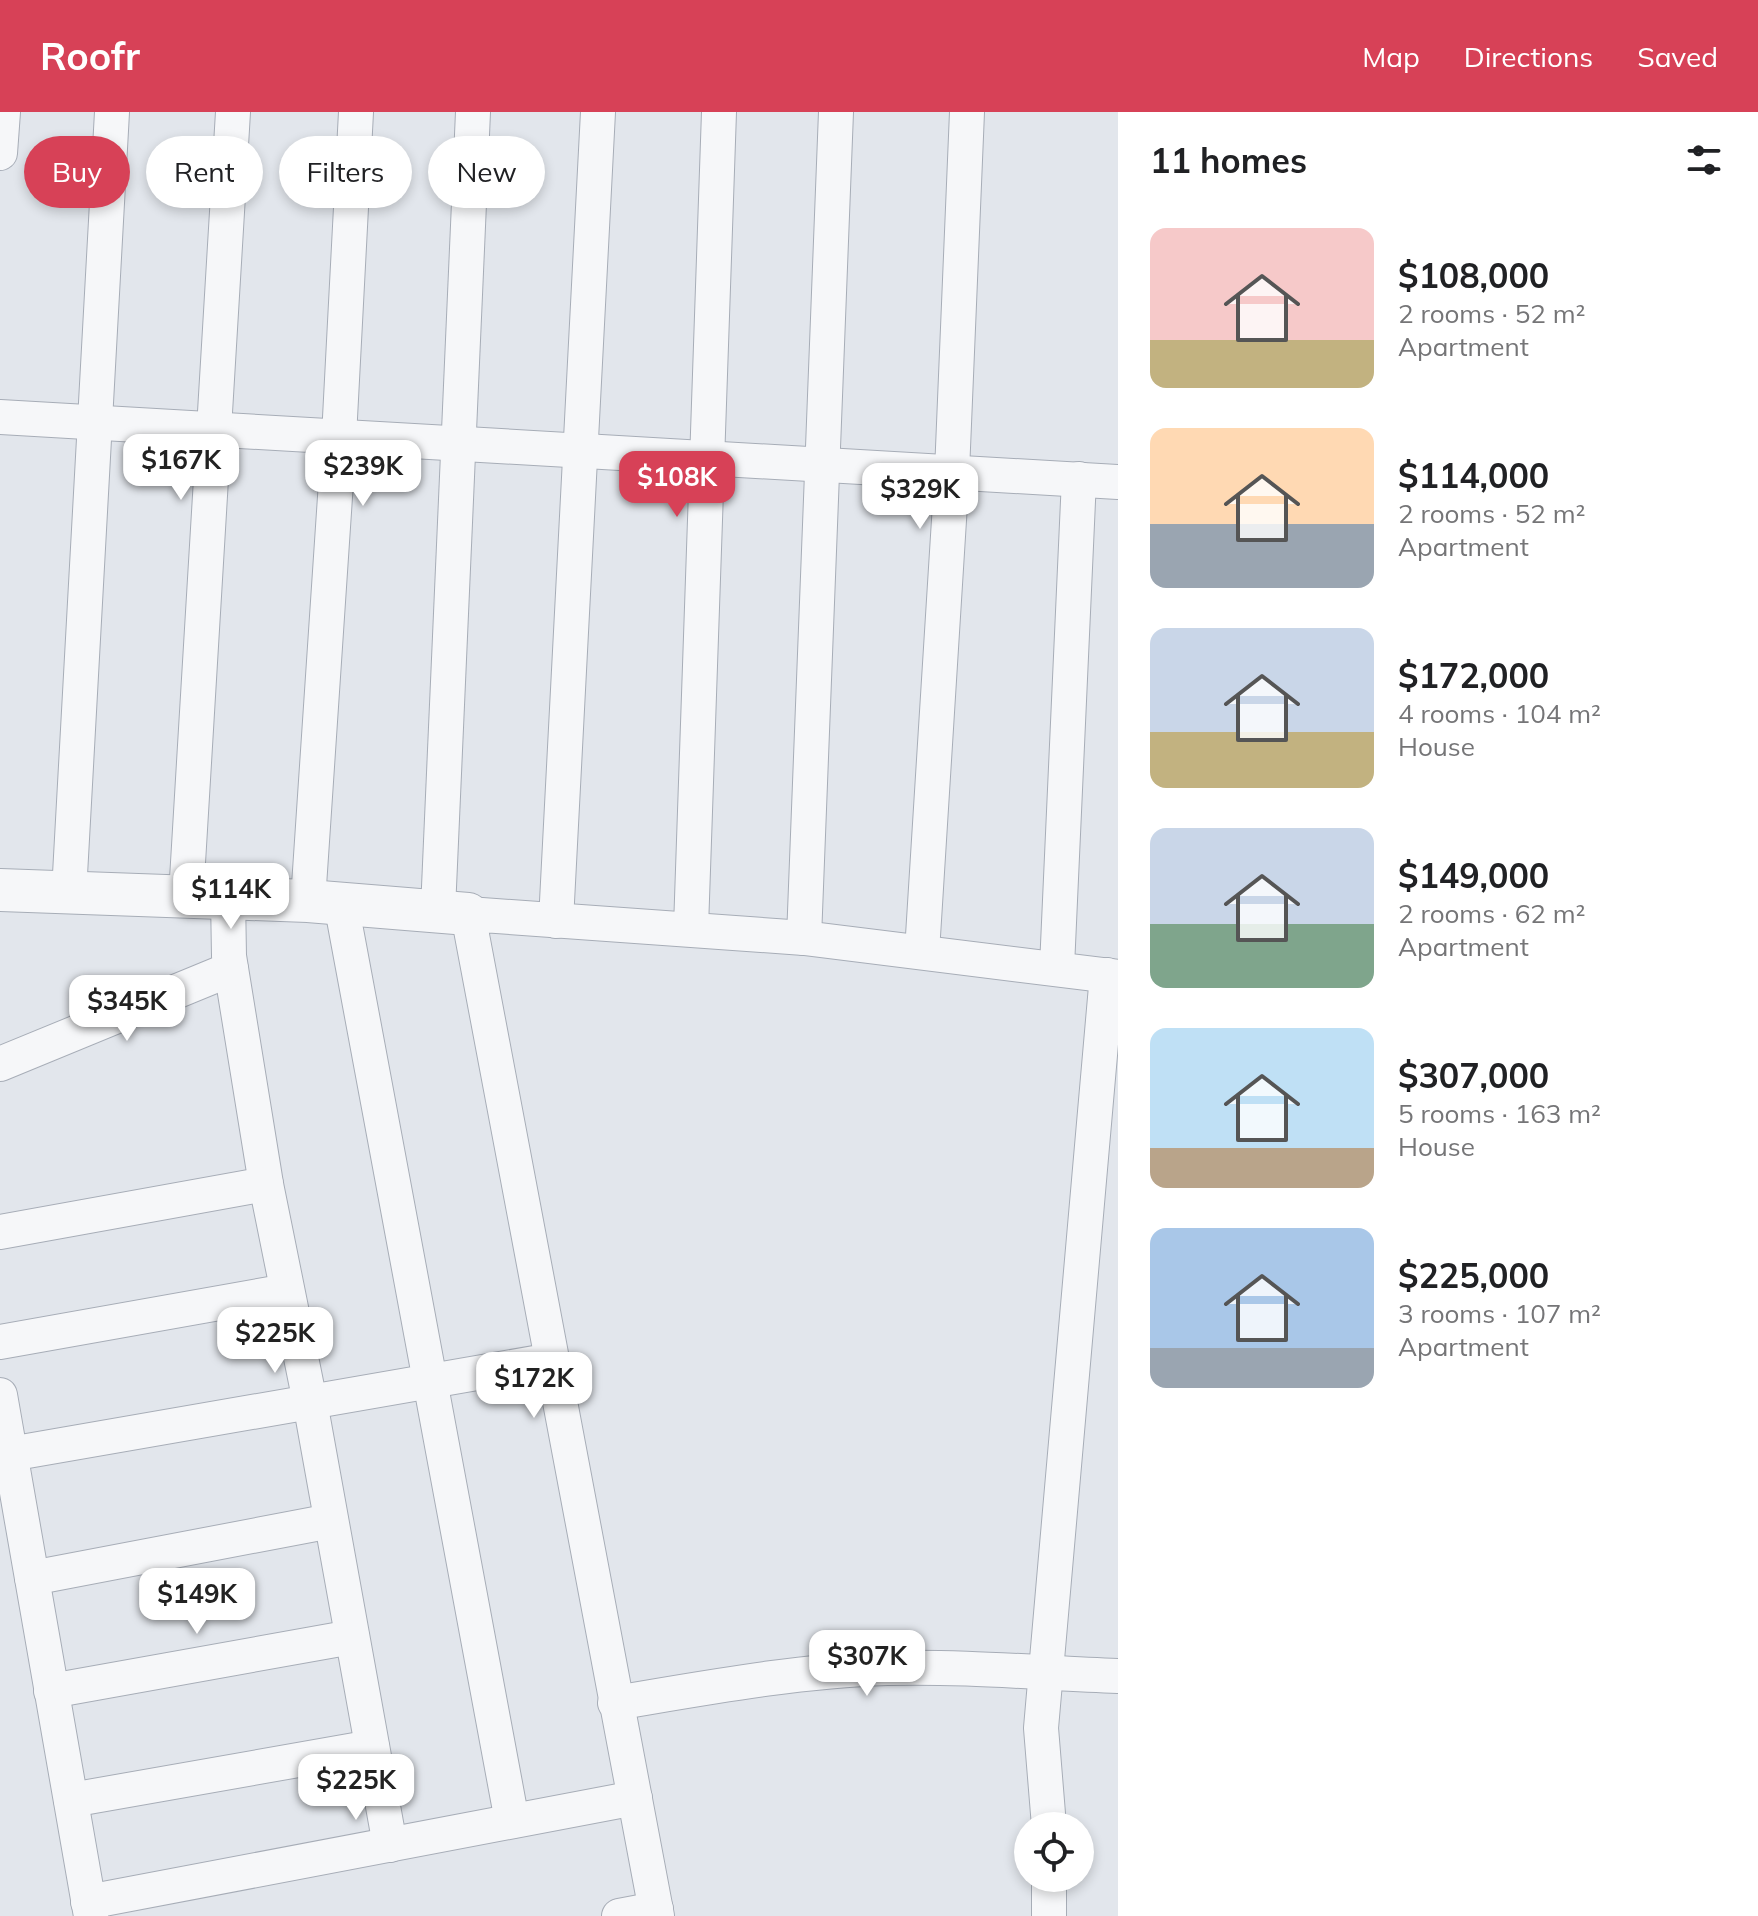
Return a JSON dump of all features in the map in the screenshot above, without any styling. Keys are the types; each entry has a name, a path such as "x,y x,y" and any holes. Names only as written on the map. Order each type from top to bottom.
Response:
{"street":[{"path":"0,153 3,112"},
{"path":"69,893 112,112"},
{"path":"186,896 233,112"},
{"path":"356,112 339,437 325,902 429,1381 512,1821"},
{"path":"473,112 459,443 453,912 552,1360 657,1913 619,1916"},
{"path":"556,921 598,112"},
{"path":"691,928 719,112"},
{"path":"804,938 836,112"},
{"path":"922,952 952,472 967,112"},
{"path":"0,417 1118,482"},
{"path":"1057,967 1079,479"},
{"path":"0,890 325,902 556,921 691,928 804,938 1113,976 1041,1728 1048,1812"},
{"path":"228,898 231,969 266,1184 310,1402 390,1845"},
{"path":"0,1064 231,969"},
{"path":"0,1232 266,1184"},
{"path":"0,1342 287,1291"},
{"path":"10,1454 552,1360"},
{"path":"0,1395 89,1909 390,1845 635,1798"},
{"path":"32,1578 331,1521"},
{"path":"51,1691 352,1637"},
{"path":"615,1703 826,1671 889,1668 1118,1676"},
{"path":"71,1800 372,1747"},
{"path":"1049,1892 1049,1916"}]}
